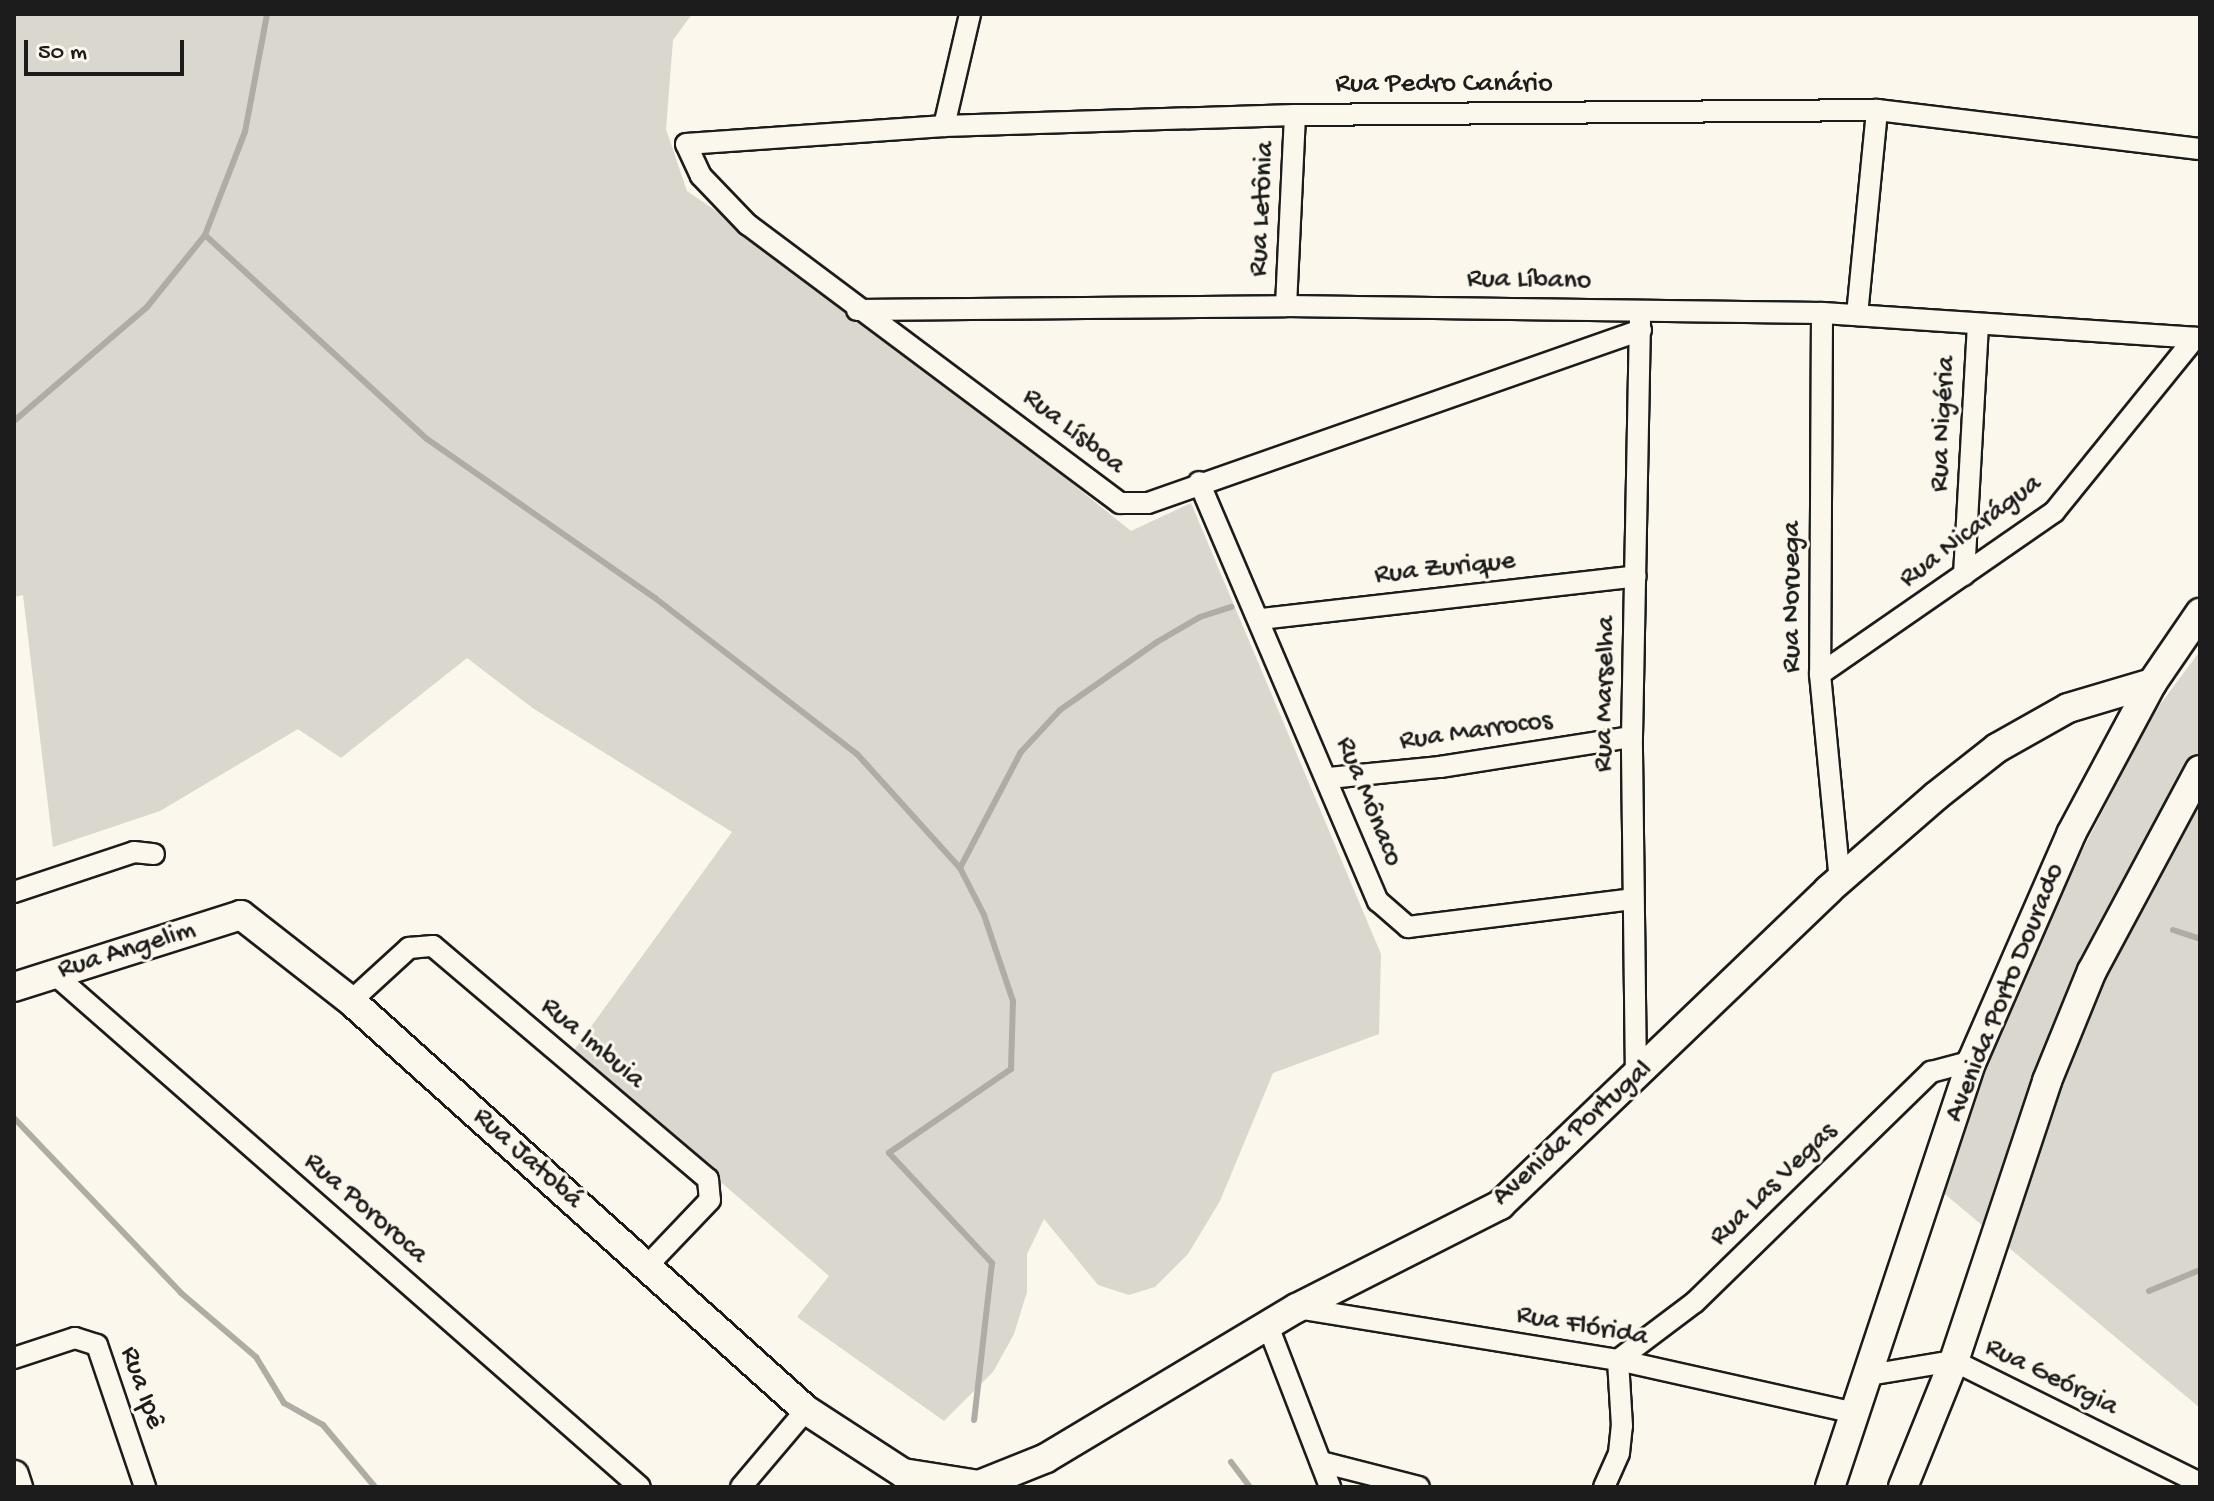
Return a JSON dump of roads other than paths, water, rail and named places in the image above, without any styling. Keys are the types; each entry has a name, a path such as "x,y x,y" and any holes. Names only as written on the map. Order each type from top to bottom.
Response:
{"street":[{"path":"944,126 970,14"},
{"path":"1857,315 1877,110"},
{"name":"Rua Pedro Canário","path":"686,144 944,126 1295,115 1877,110 2200,149"},
{"name":"Rua Letônia","path":"1286,306 1295,115"},
{"name":"Rua Lísboa","path":"686,144 701,176 748,225 857,310 1120,503 1148,503 1640,320"},
{"name":"Rua Líbano","path":"857,310 1286,306 1640,320 1822,313 2198,338"},
{"name":"Rua Noruega","path":"1822,313 1820,674 1840,880"},
{"name":"Rua Marselha","path":"1636,1078 1632,737 1640,320"},
{"name":"Rua Nigéria","path":"1964,575 1978,324"},
{"name":"Rua Nicarágua","path":"1820,674 2054,512 2198,338"},
{"name":"Rua Mônaco","path":"1199,482 1329,778 1378,901 1408,927 1632,899"},
{"name":"Rua Zurique","path":"1261,619 1636,576"},
{"name":"Avenida Porto Dourado","path":"1830,1487 1972,1061 2071,834 2152,683 2200,613"},
{"name":"Avenida Portugal","path":"806,1410 903,1473 979,1486 1046,1458 1297,1308 1500,1205 1840,880 1997,748 2068,708 2152,683"},
{"name":"Rua Marrocos","path":"1329,778 1440,767 1632,737"},
{"path":"1903,1487 1954,1361 2047,1081 2092,971 2200,770"},
{"path":"14,892 134,852 154,854"},
{"name":"Rua Angelim","path":"14,987 241,915"},
{"name":"Rua Jatobá","path":"241,915 351,1001 806,1410"},
{"name":"Rua Imbuia","path":"351,1001 409,948 433,946 708,1179 710,1200 647,1266"},
{"name":"Rua Pororoca","path":"53,973 640,1487"},
{"name":"Rua Las Vegas","path":"1618,1360 1695,1302 1931,1072 1972,1061"},
{"name":"Rua Flórida","path":"1297,1308 1618,1360 1855,1413"},
{"path":"1268,1326 1330,1487"},
{"name":"Rua Ipê","path":"14,1358 75,1338 97,1345 145,1487"},
{"path":"1604,1487 1619,1453 1622,1426 1618,1360"},
{"name":"Rua Geórgia","path":"1869,1375 1954,1361 2200,1483"},
{"path":"741,1487 806,1410"},
{"path":"1321,1462 1419,1487"},
{"path":"14,1475 18,1487"}],"waterway":[{"path":"14,421 147,307 205,235 245,132 267,14"},
{"path":"205,235 427,439 655,598 857,754 960,868 984,915 1013,1001 1011,1069 889,1153 992,1263 974,1420"},
{"path":"960,868 1021,752 1060,710 1157,642 1200,617 1231,607"},
{"path":"2173,930 2200,939"},
{"path":"14,1118 181,1293 256,1357 284,1403 323,1425 375,1487"},
{"path":"2149,1291 2200,1270"},
{"path":"1231,1462 1250,1487"}]}
